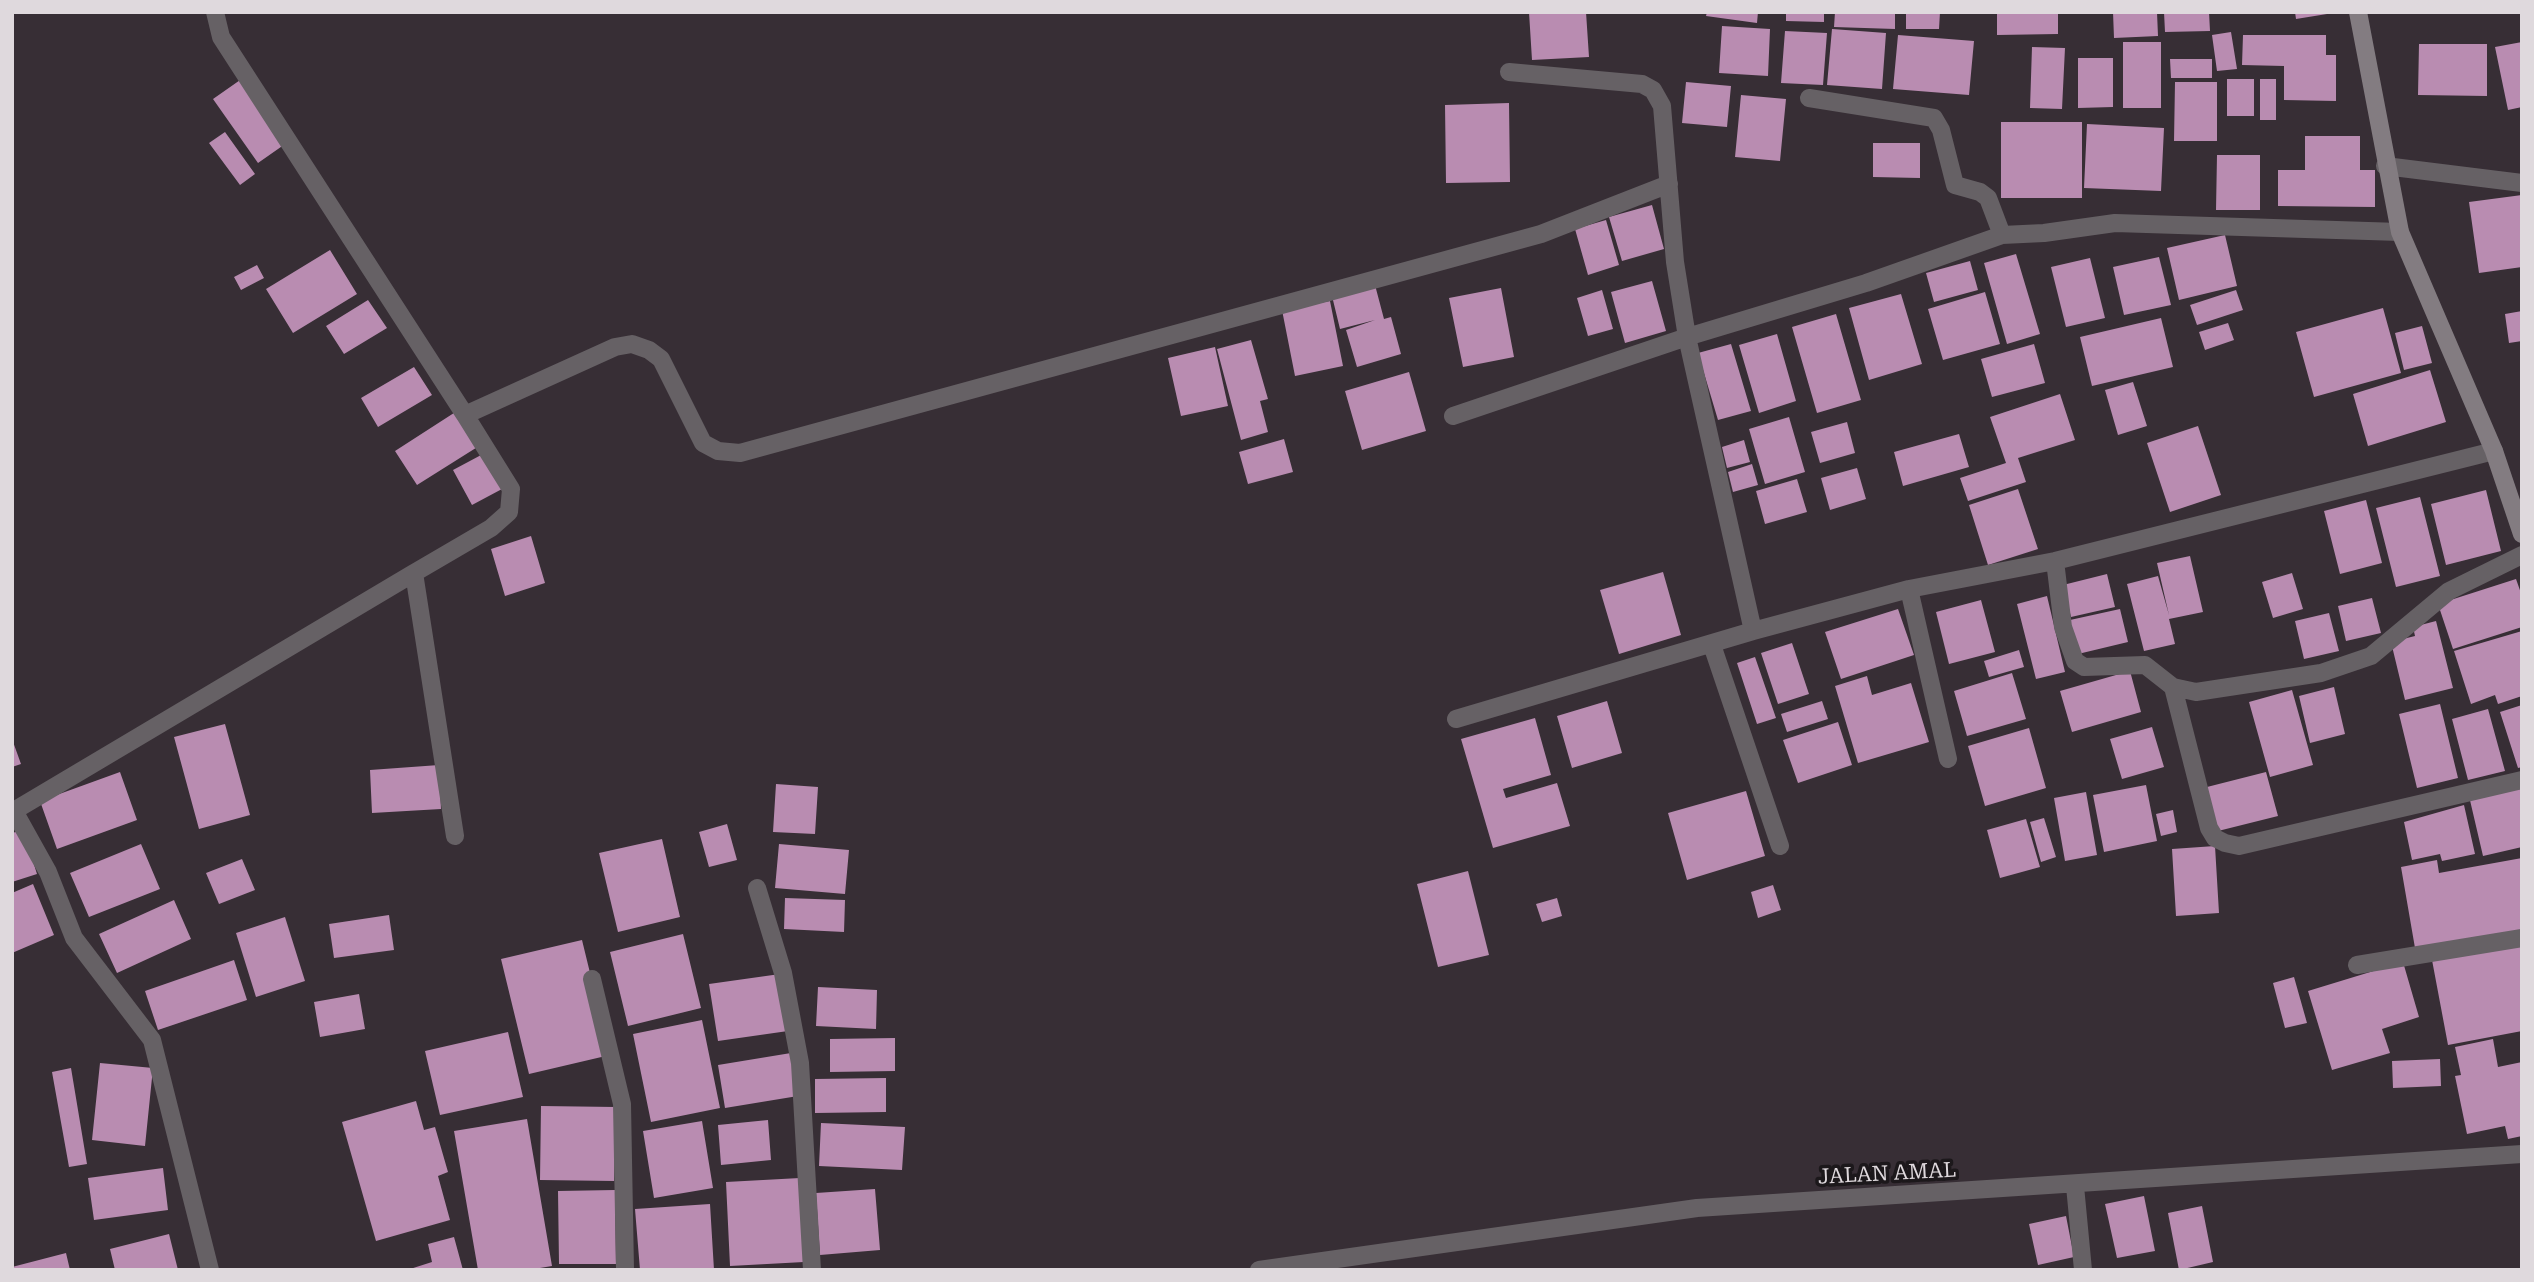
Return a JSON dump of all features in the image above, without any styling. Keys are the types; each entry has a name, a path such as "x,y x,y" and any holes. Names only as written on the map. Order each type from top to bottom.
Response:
{"street":[{"path":"211,1270 152,1041 74,938 48,872 13,812 491,528 509,512 511,489 221,37 215,12"},
{"path":"2358,12 2385,166 2400,232 2494,451 2522,534"},
{"path":"1509,72 1642,84 1653,90 1662,106 1675,262 1688,337 1753,631"},
{"path":"1809,98 1934,118 1941,130 1955,185 1980,192 1988,198 2002,235"},
{"path":"2385,166 2522,183"},
{"path":"465,415 615,347 632,344 649,350 660,359 703,443 718,451 740,453 1541,234 1669,184"},
{"path":"1452,416 1688,337 1866,284 2002,235 2044,233 2115,223 2400,232"},
{"path":"1456,719 1753,631 1909,589 2055,561 2494,451"},
{"path":"2055,561 2063,627 2075,661 2084,667 2146,665 2173,687 2196,692 2219,691 2246,683 2321,673 2371,656 2449,592 2522,555"},
{"path":"414,573 455,836"},
{"path":"1909,589 1948,760"},
{"path":"1712,645 1780,846"},
{"path":"2173,687 2209,828 2215,838 2225,843 2239,846 2522,780"},
{"path":"757,888 783,974 800,1063 812,1270"},
{"path":"2357,965 2522,938"},
{"path":"592,979 622,1104 625,1270"},
{"name":"JALAN AMAL","path":"1259,1270 1698,1208 2075,1186 2522,1154"},
{"path":"2075,1186 2083,1270"}],"building":[{"path":"1529,12 1586,12 1589,57 1532,60"},
{"path":"1707,12 1758,12 1757,23 1706,16"},
{"path":"1786,12 1824,12 1824,22 1786,21"},
{"path":"1835,12 1895,12 1895,29 1834,27"},
{"path":"1906,12 1940,12 1939,29 1906,29"},
{"path":"1997,12 2058,12 2058,34 1997,35"},
{"path":"2113,12 2157,12 2158,36 2114,38"},
{"path":"2164,12 2209,12 2210,31 2165,32"},
{"path":"2295,12 2327,12 2327,14 2296,19"},
{"path":"1722,26 1770,29 1768,76 1719,73"},
{"path":"1832,29 1886,33 1882,89 1827,85"},
{"path":"1785,31 1827,33 1823,85 1781,83"},
{"path":"2231,32 2237,69 2217,71 2212,35"},
{"path":"1898,35 1974,41 1969,95 1893,89"},
{"path":"2243,35 2326,35 2326,55 2336,55 2336,101 2284,100 2284,66 2242,65"},
{"path":"2123,42 2161,42 2161,108 2123,108"},
{"path":"2522,42 2522,107 2508,110 2495,47"},
{"path":"2419,44 2487,44 2487,96 2418,95"},
{"path":"2032,47 2065,48 2062,109 2030,108"},
{"path":"2078,58 2113,58 2113,107 2078,108"},
{"path":"2170,59 2212,59 2212,78 2171,78"},
{"path":"243,78 288,142 258,163 213,99"},
{"path":"2227,79 2254,79 2254,116 2227,116"},
{"path":"2260,79 2276,79 2276,120 2260,120"},
{"path":"1686,82 1731,86 1727,127 1682,123"},
{"path":"2175,82 2217,82 2217,141 2174,141"},
{"path":"1741,95 1786,99 1780,161 1735,157"},
{"path":"1509,103 1510,182 1446,183 1445,105"},
{"path":"2001,122 2082,122 2082,198 2001,198"},
{"path":"2087,124 2164,128 2161,191 2084,188"},
{"path":"225,132 255,174 240,185 209,143"},
{"path":"2305,136 2360,136 2360,170 2375,170 2375,207 2278,206 2278,170 2305,170"},
{"path":"1873,143 1920,143 1920,178 1873,177"},
{"path":"2217,155 2260,155 2260,210 2216,210"},
{"path":"2522,195 2522,267 2479,273 2469,202"},
{"path":"1652,205 1664,249 1622,261 1609,217"},
{"path":"1606,220 1619,265 1588,275 1575,229"},
{"path":"2225,235 2237,286 2179,300 2167,248"},
{"path":"330,250 357,294 293,333 266,289"},
{"path":"2016,254 2040,334 2007,344 1984,263"},
{"path":"2159,257 2171,305 2124,315 2113,267"},
{"path":"2090,258 2105,318 2066,327 2051,267"},
{"path":"1970,261 1978,290 1934,302 1926,273"},
{"path":"257,265 264,278 241,290 234,277"},
{"path":"1652,281 1666,331 1625,343 1611,292"},
{"path":"1375,285 1384,319 1391,317 1401,354 1357,367 1346,330 1375,320 1340,329 1332,296"},
{"path":"1501,288 1514,357 1463,367 1449,298"},
{"path":"1602,290 1613,329 1588,336 1577,298"},
{"path":"2236,290 2243,310 2197,325 2190,305"},
{"path":"1985,292 2000,344 1943,360 1928,309"},
{"path":"1901,294 1922,364 1869,380 1849,308"},
{"path":"368,300 387,328 344,354 326,326"},
{"path":"1330,301 1343,366 1295,376 1282,310"},
{"path":"2383,308 2401,373 2314,397 2296,332"},
{"path":"2522,311 2522,341 2509,343 2505,314"},
{"path":"1836,314 1861,400 1817,413 1792,327"},
{"path":"2161,318 2173,367 2092,386 2080,337"},
{"path":"2228,323 2234,340 2205,350 2199,332"},
{"path":"2422,326 2432,363 2404,370 2395,333"},
{"path":"1777,334 1796,401 1759,413 1739,345"},
{"path":"1251,340 1268,399 1260,401 1268,432 1241,440 1217,349"},
{"path":"1731,344 1751,411 1718,420 1698,353"},
{"path":"2034,344 2045,383 1992,397 1981,359"},
{"path":"1215,347 1228,406 1181,416 1168,358"},
{"path":"414,367 432,395 378,427 361,398"},
{"path":"2430,370 2446,422 2368,446 2353,394"},
{"path":"1409,372 1426,431 1362,450 1345,391"},
{"path":"2133,382 2147,426 2118,435 2105,390"},
{"path":"2060,394 2075,440 2018,458 2026,482 1968,501 1960,478 2006,463 1990,417"},
{"path":"457,411 479,446 417,485 395,451"},
{"path":"1789,417 1805,472 1765,484 1749,429"},
{"path":"1847,422 1855,453 1820,463 1811,432"},
{"path":"2198,426 2221,495 2170,512 2147,443"},
{"path":"1959,434 1969,467 1903,486 1894,452"},
{"path":"1284,439 1293,472 1248,484 1239,452"},
{"path":"1744,440 1750,462 1727,468 1722,447"},
{"path":"483,454 502,489 472,505 453,470"},
{"path":"1752,464 1758,485 1733,492 1728,472"},
{"path":"1857,468 1866,499 1830,510 1821,478"},
{"path":"1797,479 1807,512 1765,524 1756,491"},
{"path":"2018,489 2038,549 1988,565 1969,505"},
{"path":"2486,490 2501,551 2446,565 2431,504"},
{"path":"2420,497 2440,576 2396,587 2376,508"},
{"path":"2366,500 2382,563 2340,574 2324,511"},
{"path":"531,536 545,583 505,596 491,549"},
{"path":"2190,556 2203,612 2169,619 2175,644 2144,651 2127,584 2158,576 2169,615 2157,563"},
{"path":"1663,572 1681,635 1619,654 1600,590"},
{"path":"2292,573 2303,609 2273,618 2262,582"},
{"path":"2107,574 2115,607 2071,617 2063,585"},
{"path":"2516,579 2522,596 2522,627 2453,649 2438,604"},
{"path":"2047,596 2065,672 2036,679 2017,604"},
{"path":"2372,598 2381,633 2346,641 2338,606"},
{"path":"1981,600 1995,652 1949,664 1936,612"},
{"path":"1898,609 1914,655 1841,679 1825,632"},
{"path":"2120,609 2128,642 2078,654 2070,620"},
{"path":"2329,613 2339,651 2304,659 2295,621"},
{"path":"2436,621 2453,688 2405,700 2391,642 2415,636 2413,627"},
{"path":"2522,631 2522,696 2498,704 2495,695 2471,704 2454,651"},
{"path":"1792,643 1809,694 1778,704 1761,653"},
{"path":"2019,650 2024,667 1989,677 1984,661"},
{"path":"1755,657 1776,718 1757,724 1737,663"},
{"path":"2130,671 2141,712 2072,732 2060,691"},
{"path":"2012,673 2026,719 1967,736 1954,691"},
{"path":"1867,676 1872,695 1911,683 1929,742 1858,763 1835,686"},
{"path":"2334,687 2345,734 2310,743 2299,696"},
{"path":"2292,690 2313,765 2270,777 2249,702"},
{"path":"1607,701 1622,753 1572,768 1557,716"},
{"path":"1822,701 1828,719 1787,732 1781,714"},
{"path":"2440,704 2458,778 2417,788 2399,714"},
{"path":"2522,705 2522,767 2518,768 2500,712"},
{"path":"2488,709 2505,771 2468,780 2452,719"},
{"path":"1535,718 1551,775 1503,789 1506,798 1557,783 1570,826 1493,848 1461,739"},
{"path":"1838,722 1852,765 1798,783 1783,740"},
{"path":"225,724 250,815 199,829 174,737"},
{"path":"2152,727 2164,767 2122,779 2110,739"},
{"path":"2029,728 2046,788 1985,806 1968,746"},
{"path":"12,739 21,764 12,767"},
{"path":"439,765 441,809 372,813 370,770"},
{"path":"120,772 137,820 57,849 40,801"},
{"path":"2266,772 2278,816 2218,831 2207,787"},
{"path":"2522,783 2522,847 2483,856 2469,796"},
{"path":"776,784 818,787 815,834 773,832"},
{"path":"2146,785 2157,841 2104,852 2093,795"},
{"path":"1746,791 1765,856 1687,880 1668,813"},
{"path":"2086,792 2097,855 2065,861 2054,798"},
{"path":"2464,805 2475,854 2442,861 2440,854 2412,860 2404,822"},
{"path":"2173,810 2177,832 2161,836 2156,814"},
{"path":"2044,818 2056,857 2041,862 2030,822"},
{"path":"2026,819 2040,867 2000,878 1987,830"},
{"path":"727,824 737,860 709,867 699,832"},
{"path":"23,830 37,874 12,882 12,833"},
{"path":"662,839 680,917 618,932 599,853"},
{"path":"141,844 160,889 89,917 70,873"},
{"path":"779,844 849,850 845,894 775,888"},
{"path":"2215,846 2219,913 2176,916 2172,849"},
{"path":"2522,858 2522,932 2415,948 2401,867 2437,860 2439,873"},
{"path":"242,859 255,890 219,904 206,873"},
{"path":"1468,871 1489,955 1438,967 1417,884"},
{"path":"33,884 54,935 12,953 12,893"},
{"path":"1773,885 1781,910 1758,918 1751,892"},
{"path":"785,898 845,900 844,932 784,929"},
{"path":"1557,898 1562,916 1542,922 1536,904"},
{"path":"174,900 191,939 117,973 99,934"},
{"path":"389,915 394,950 334,958 329,924"},
{"path":"285,917 305,981 256,997 236,933"},
{"path":"683,934 701,1008 628,1026 610,952"},
{"path":"582,940 610,1055 529,1074 501,959"},
{"path":"2522,943 2522,1031 2448,1045 2432,960"},
{"path":"234,960 247,1000 158,1030 145,991"},
{"path":"2403,962 2419,1017 2382,1029 2390,1053 2332,1070 2308,991"},
{"path":"780,974 788,1031 718,1041 709,984"},
{"path":"2294,977 2307,1023 2285,1028 2273,983"},
{"path":"818,987 877,990 876,1029 816,1026"},
{"path":"359,994 365,1029 320,1037 314,1002"},
{"path":"702,1020 720,1108 651,1122 633,1034"},
{"path":"508,1032 523,1097 440,1115 425,1051"},
{"path":"895,1038 895,1071 830,1072 830,1039"},
{"path":"2493,1039 2498,1067 2522,1062 2522,1136 2508,1139 2505,1126 2467,1134 2455,1076 2461,1075 2455,1047"},
{"path":"791,1053 798,1096 725,1108 718,1065"},
{"path":"2440,1059 2441,1086 2393,1088 2392,1061"},
{"path":"100,1063 153,1068 145,1146 92,1140"},
{"path":"71,1068 87,1164 69,1167 52,1072"},
{"path":"886,1078 886,1112 815,1113 815,1079"},
{"path":"416,1101 424,1130 435,1127 448,1172 438,1176 450,1220 376,1241 342,1122"},
{"path":"541,1106 616,1107 614,1181 540,1180"},
{"path":"527,1119 552,1266 528,1270 478,1270 454,1131"},
{"path":"768,1120 771,1160 721,1165 718,1125"},
{"path":"702,1121 713,1188 654,1198 643,1131"},
{"path":"821,1123 905,1127 902,1170 819,1166"},
{"path":"163,1168 168,1210 94,1220 88,1178"},
{"path":"800,1178 804,1262 730,1266 726,1182"},
{"path":"875,1189 880,1250 820,1255 816,1193"},
{"path":"615,1190 616,1264 559,1264 558,1191"},
{"path":"2144,1196 2155,1251 2117,1258 2105,1204"},
{"path":"710,1204 714,1270 640,1270 635,1209"},
{"path":"2202,1206 2213,1262 2179,1270 2168,1213"},
{"path":"2066,1216 2074,1257 2038,1265 2029,1224"},
{"path":"169,1234 178,1270 115,1270 110,1249"},
{"path":"454,1237 463,1270 407,1270 432,1262 428,1244"},
{"path":"66,1253 70,1270 12,1270 12,1267"}]}
